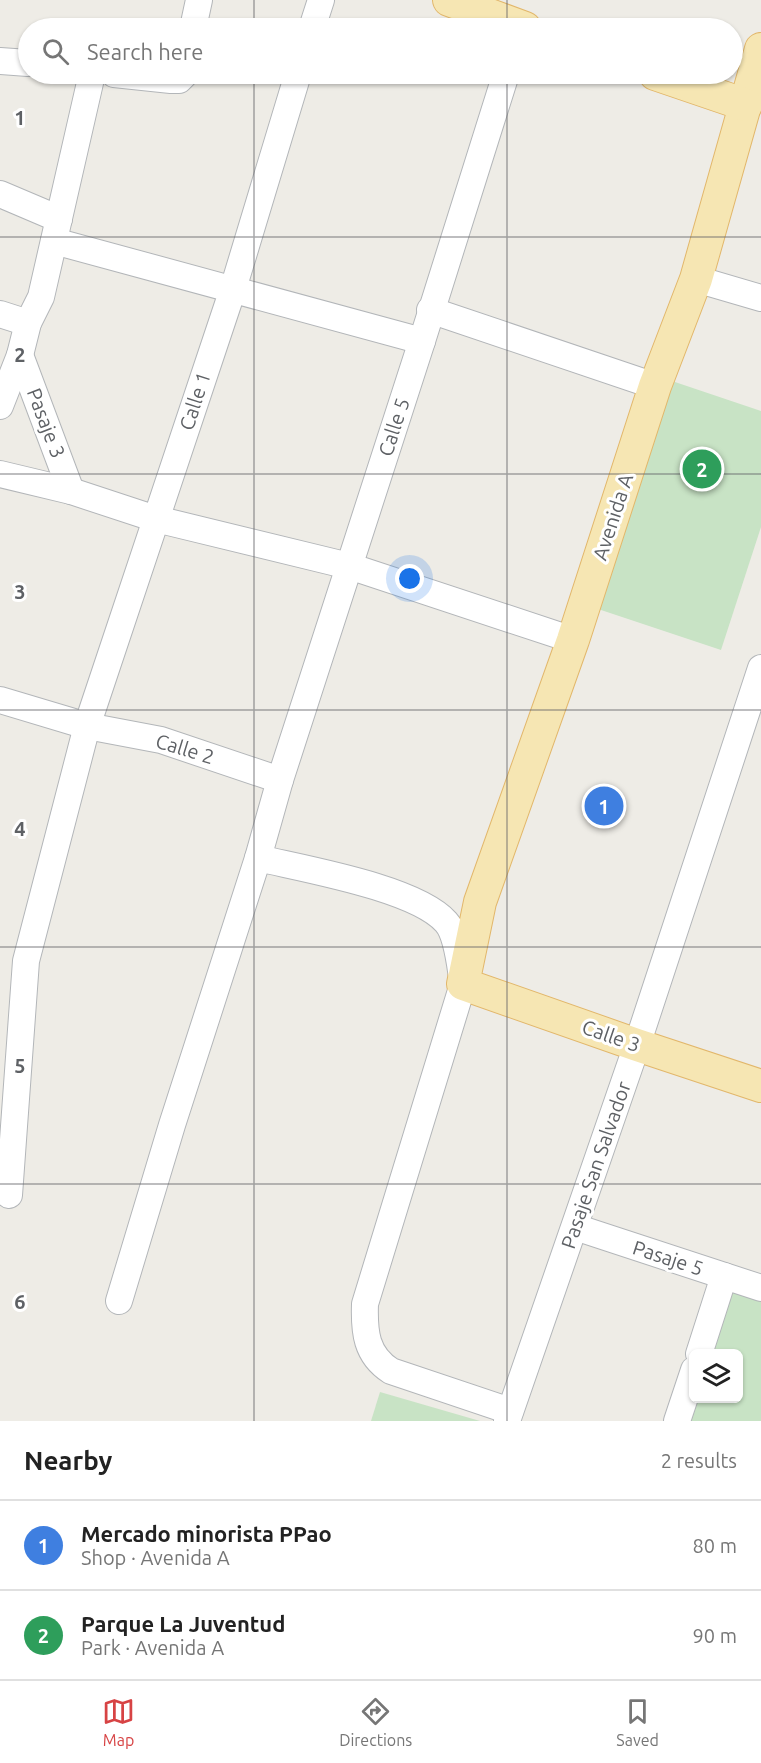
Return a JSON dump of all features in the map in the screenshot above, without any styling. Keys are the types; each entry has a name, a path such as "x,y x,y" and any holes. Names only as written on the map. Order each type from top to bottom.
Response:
{"main road":[{"path":"449,0 496,18"},
{"name":"Avenida A","path":"463,984 480,902 573,640 655,386 696,279 761,49"},
{"path":"684,84 746,105"},
{"name":"Calle 3","path":"463,984 761,1086"}],"street":[{"path":"195,18 199,0"},
{"path":"315,18 321,0"},
{"path":"0,61 18,62"},
{"path":"0,406 20,355 28,323 41,297 90,84"},
{"name":"Calle 1","path":"9,1196 26,961 87,726 233,289 295,84"},
{"name":"Calle 5","path":"119,1301 172,1125 258,858 280,780 503,84"},
{"path":"0,194 56,230 233,289 422,341"},
{"path":"696,279 761,298"},
{"path":"430,310 655,386"},
{"path":"0,314 28,323"},
{"name":"Pasaje 3","path":"20,355 71,491"},
{"path":"0,474 71,491 156,519 349,566 573,640"},
{"name":"Pasaje San Salvador","path":"509,1416 756,700 761,668"},
{"name":"Calle 2","path":"0,700 87,726 161,740 280,780"},
{"path":"258,858 350,880 400,895 429,907 448,924 457,950 463,984 365,1304 364,1324 370,1347 379,1363 391,1371 509,1416"},
{"name":"Pasaje 5","path":"575,1227 761,1288"},
{"path":"700,1349 723,1276"},
{"path":"677,1421 689,1383"}],"green space":[{"path":"672,381 761,411 761,527 721,650 598,609"},
{"path":"731,1287 761,1297 761,1421 689,1421 695,1403 743,1403 743,1349 711,1349"},
{"path":"380,1392 480,1421 371,1421"}],"place":[{"name":"Parque La Juventud","path":"702,469"},
{"name":"Mercado minorista PPao","path":"604,806"}]}
